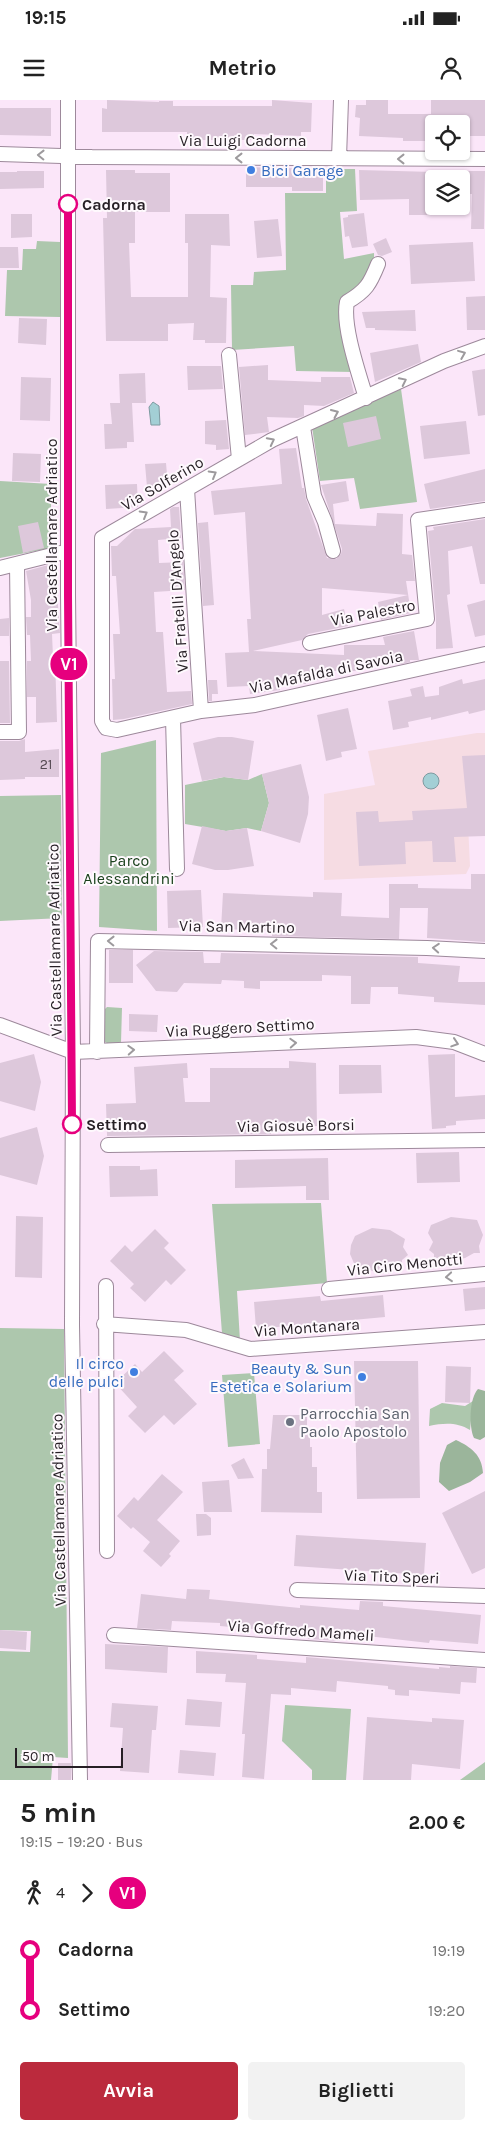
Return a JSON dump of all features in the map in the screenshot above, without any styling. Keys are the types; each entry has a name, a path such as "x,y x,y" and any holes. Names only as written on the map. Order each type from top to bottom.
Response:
{"street":[{"name":"Via Castellamare Adriatico","path":"68,100 68,595 73,1052 72,1325 80,1780"},
{"path":"339,158 341,100"},
{"name":"Via Luigi Cadorna","path":"0,154 485,160"},
{"path":"366,398 345,311 346,302 361,294 370,283 378,264"},
{"name":"Via Solferino","path":"106,728 102,721 102,538 272,440 304,427 444,361 485,346"},
{"path":"229,355 239,459"},
{"path":"304,427 314,496 325,522 333,551"},
{"name":"Via Fratelli D'Angelo","path":"187,488 201,711"},
{"name":"Via Palestro","path":"310,643 427,619 418,520 485,510"},
{"path":"0,568 60,553"},
{"path":"0,732 19,732 17,564"},
{"name":"Via Mafalda di Savoia","path":"106,728 117,730 201,711 255,705 485,654"},
{"path":"174,718 177,870"},
{"name":"Via San Martino","path":"97,1052 98,941 427,948 485,951"},
{"name":"Via Ruggero Settimo","path":"0,1025 73,1052 416,1037 454,1042 485,1054"},
{"name":"Via Giosuè Borsi","path":"108,1145 485,1140"},
{"name":"Via Ciro Menotti","path":"329,1289 485,1274"},
{"path":"106,1286 104,1324 107,1551"},
{"name":"Via Montanara","path":"104,1324 186,1330 250,1349 485,1332"},
{"name":"Via Tito Speri","path":"297,1590 485,1596"},
{"name":"Via Goffredo Mameli","path":"114,1635 485,1660"}],"shaded area":[{"path":"153,402 159,406 160,425 151,425 149,407"},
{"path":"485,733 485,823 468,824 470,866 466,874 324,880 324,794 375,785 368,751"},
{"path":"431,773 439,781 431,789 423,781"},
{"path":"478,1389 485,1391 485,1437 480,1440 474,1438 471,1420 471,1406"},
{"path":"456,1440 475,1452 483,1473 470,1482 449,1491 439,1482 440,1463 447,1445"}],"green space":[{"path":"326,169 355,169 357,211 340,212 344,259 374,253 370,272 349,296 353,372 296,371 294,346 232,350 231,285 253,285 254,272 286,270 285,193 326,193"},
{"path":"37,241 60,242 60,317 5,316 7,270 22,270 23,249 36,249"},
{"path":"401,389 417,502 360,509 354,478 320,481 312,427"},
{"path":"0,481 51,484 51,548 0,558"},
{"name":"Parco Alessandrini","path":"156,740 157,931 99,927 101,753"},
{"path":"262,774 269,803 261,831 247,828 226,831 185,824 185,785 224,777 248,780"},
{"path":"61,795 62,918 0,921 0,796"},
{"path":"107,1007 122,1008 121,1043 107,1043 103,1041 103,1011"},
{"path":"321,1203 327,1283 237,1291 240,1341 222,1333 212,1204"},
{"path":"0,1328 64,1329 68,1758 53,1757 51,1780 0,1780 0,1651 30,1652 31,1631 0,1630"},
{"path":"254,1373 260,1444 228,1447 222,1375"},
{"path":"473,1401 470,1430 450,1424 429,1426 430,1409 442,1403 465,1406"},
{"path":"285,1705 351,1709 346,1780 312,1780 312,1770 282,1741"},
{"path":"485,1762 485,1780 460,1780"}],"building":[{"path":"107,100 173,101 173,106 272,106 272,100 312,103 311,132 301,132 301,136 254,134 254,140 187,140 187,132 102,132 102,108 107,109"},
{"path":"366,100 388,100 388,114 431,114 431,100 485,100 485,136 470,136 470,115 425,115 425,141 403,141 403,138 359,136 360,118 355,117 356,105 366,105"},
{"path":"0,108 51,108 51,136 0,135"},
{"path":"246,167 323,169 323,191 292,191 292,187 246,187"},
{"path":"106,170 135,170 135,173 170,173 170,212 135,212 135,243 129,243 131,297 188,297 188,243 185,243 185,214 229,214 230,246 211,245 210,297 227,298 226,343 205,343 205,340 193,340 194,323 168,324 168,341 106,341 103,218 107,218"},
{"path":"359,170 425,172 425,215 409,215 409,199 360,200"},
{"path":"44,171 44,188 0,189 0,172"},
{"path":"470,171 485,171 484,229 471,229 472,194 470,194"},
{"path":"364,213 368,246 352,248 349,236 345,237 343,218 348,217 348,215"},
{"path":"11,214 32,214 32,237 11,238"},
{"path":"278,219 282,256 257,258 254,221"},
{"path":"386,238 392,252 382,256 378,255 373,244"},
{"path":"473,242 475,281 411,284 409,245"},
{"path":"0,247 18,247 19,268 0,268"},
{"path":"485,296 485,330 467,330 466,297"},
{"path":"415,310 416,331 366,328 362,312"},
{"path":"19,318 47,319 46,345 18,343"},
{"path":"418,344 421,362 375,382 370,353"},
{"path":"268,365 268,380 321,382 321,377 350,377 354,393 324,406 304,405 304,416 298,418 267,417 269,432 245,435 239,367"},
{"path":"187,366 221,366 223,389 188,390"},
{"path":"485,369 485,415 478,416 472,371"},
{"path":"145,373 146,403 132,403 134,442 127,442 127,448 105,449 104,424 112,424 110,403 120,403 119,374"},
{"path":"21,377 51,378 50,421 20,420"},
{"path":"376,416 381,439 348,447 343,423"},
{"path":"226,420 229,449 216,450 216,445 205,444 205,421"},
{"path":"466,421 470,454 424,459 420,426"},
{"path":"296,448 302,488 304,488 306,499 327,558 336,559 341,554 342,549 321,485 346,481 349,501 333,504 335,524 376,526 377,513 403,514 402,554 412,555 415,581 406,581 411,613 381,620 378,602 408,595 322,588 322,615 344,609 348,626 308,634 302,640 253,651 344,655 344,645 385,645 383,637 414,631 419,660 410,660 410,662 402,664 372,664 372,668 361,668 361,671 331,671 331,679 306,680 306,684 279,683 280,690 250,694 249,686 227,687 225,653 249,652 247,619 251,619 245,512 214,515 211,491 282,484 279,449"},
{"path":"13,453 41,454 40,482 12,481"},
{"path":"166,463 168,486 147,487 145,464"},
{"path":"485,469 485,501 430,509 424,484"},
{"path":"137,484 138,507 106,509 105,485"},
{"path":"179,507 181,538 158,540 159,563 183,562 185,590 154,592 156,632 163,632 167,692 191,691 192,704 113,720 112,679 115,679 113,634 120,634 116,576 112,576 111,546 117,546 135,529 171,527 170,509"},
{"path":"485,519 485,584 480,584 472,546 448,551 450,594 447,595 453,648 436,649 436,618 428,531 434,530 433,527"},
{"path":"38,522 44,548 23,553 18,526"},
{"path":"208,522 214,605 203,606 198,523"},
{"path":"52,564 55,594 57,594 60,633 52,634 53,657 55,657 57,722 36,723 36,697 27,697 27,661 31,661 30,635 27,635 26,617 31,617 31,600 26,571"},
{"path":"485,600 485,635 475,637 467,605"},
{"path":"9,618 9,636 0,636 0,619"},
{"path":"0,661 9,661 10,723 0,723"},
{"path":"462,679 463,684 485,679 485,710 469,714 468,711 431,720 431,717 408,722 409,727 393,730 388,701 412,696 410,689 423,686 425,697 439,695 439,687"},
{"path":"208,680 217,680 218,694 212,694 212,701 209,701"},
{"path":"348,708 357,749 341,752 342,757 326,761 317,715"},
{"path":"218,737 232,737 254,741 248,780 224,777 202,781 193,743"},
{"path":"25,739 25,752 59,749 59,777 25,777 25,779 0,780 0,741 19,741"},
{"path":"485,755 485,836 454,837 456,862 433,862 432,841 405,842 406,864 359,866 356,812 378,811 379,822 413,820 412,811 467,808 462,756"},
{"path":"301,764 309,797 308,814 300,843 261,831 269,803 262,774"},
{"path":"202,826 226,831 247,828 254,866 215,870 192,864"},
{"path":"471,874 485,874 485,942 427,938 428,908 400,908 399,939 272,936 272,931 221,929 223,893 313,897 313,892 342,893 341,916 389,918 389,884 418,884 418,888 471,889"},
{"path":"201,890 203,927 168,928 167,891"},
{"path":"109,950 133,950 133,983 109,983"},
{"path":"154,951 203,952 204,963 220,963 221,953 418,957 418,963 460,966 458,982 485,982 485,1005 434,1002 434,997 398,994 398,987 371,987 370,1004 351,1004 351,976 322,975 322,981 260,981 260,989 244,988 244,981 222,980 221,984 184,983 177,992 156,991 136,965"},
{"path":"129,1014 158,1015 157,1032 129,1031"},
{"path":"34,1054 41,1082 35,1111 0,1101 0,1063"},
{"path":"455,1054 455,1097 485,1095 485,1119 456,1121 456,1125 432,1129 428,1055"},
{"path":"289,1061 316,1063 317,1126 271,1128 271,1134 107,1136 106,1104 136,1103 134,1067 187,1063 188,1078 183,1078 185,1102 210,1102 210,1068 289,1068"},
{"path":"339,1065 381,1065 382,1093 339,1094"},
{"path":"37,1127 44,1156 37,1185 0,1175 0,1138"},
{"path":"459,1152 460,1182 417,1183 416,1153"},
{"path":"328,1158 329,1200 306,1200 306,1186 235,1188 235,1160"},
{"path":"109,1166 140,1166 140,1170 157,1169 158,1196 110,1197"},
{"path":"16,1216 43,1217 42,1278 15,1277"},
{"path":"451,1217 477,1220 483,1235 479,1246 480,1253 474,1253 465,1258 455,1260 444,1260 434,1257 434,1254 429,1250 433,1242 428,1233 431,1225"},
{"path":"372,1228 390,1230 405,1239 403,1247 408,1255 402,1260 402,1263 375,1272 362,1267 356,1268 350,1254 351,1245 355,1236"},
{"path":"155,1229 169,1243 164,1248 186,1270 171,1285 166,1280 145,1302 130,1288 134,1284 110,1261 125,1245 132,1252"},
{"path":"485,1287 485,1309 465,1311 463,1289"},
{"path":"383,1295 385,1317 256,1329 254,1302 320,1296 321,1301"},
{"path":"164,1351 184,1371 174,1380 197,1404 174,1425 164,1415 145,1433 128,1416 137,1407 115,1383 135,1364 142,1372"},
{"path":"354,1361 418,1361 420,1498 357,1499"},
{"path":"446,1366 471,1367 470,1403 445,1402"},
{"path":"273,1415 307,1415 307,1430 310,1430 310,1447 312,1447 312,1467 317,1467 317,1492 322,1492 322,1513 261,1512 262,1469 267,1469 267,1449 270,1449"},
{"path":"244,1458 254,1478 238,1479 231,1465"},
{"path":"162,1474 183,1492 157,1520 180,1541 169,1554 171,1556 161,1567 143,1551 150,1542 133,1527 131,1529 117,1516 134,1497 138,1501"},
{"path":"229,1480 232,1512 204,1512 202,1482"},
{"path":"485,1491 485,1568 472,1574 442,1513"},
{"path":"196,1514 206,1514 211,1518 211,1535 197,1536"},
{"path":"296,1535 426,1543 424,1575 294,1566"},
{"path":"187,1589 210,1590 209,1599 300,1608 300,1605 359,1610 360,1601 383,1602 383,1606 481,1615 478,1644 430,1640 429,1643 341,1633 340,1641 308,1639 308,1637 297,1636 298,1633 220,1626 220,1623 172,1621 171,1630 137,1628 141,1594 186,1599"},
{"path":"0,1630 27,1632 26,1650 0,1648"},
{"path":"105,1644 168,1647 167,1673 105,1669"},
{"path":"196,1651 257,1655 257,1659 306,1663 306,1657 439,1669 439,1667 450,1668 450,1666 477,1668 476,1683 461,1682 460,1694 409,1690 409,1696 395,1695 395,1690 388,1689 388,1686 337,1681 336,1692 291,1688 291,1695 271,1694 264,1779 242,1777 245,1734 242,1734 246,1683 225,1682 226,1674 196,1673"},
{"path":"187,1699 222,1702 220,1727 185,1725"},
{"path":"112,1703 158,1706 156,1730 152,1730 149,1773 120,1771 123,1728 110,1727"},
{"path":"367,1717 432,1722 432,1718 464,1720 460,1769 412,1764 411,1780 363,1780"},
{"path":"180,1750 216,1753 214,1776 178,1773"},
{"path":"58,1763 71,1763 71,1780 58,1780"}],"bus line":[{"name":"V1","path":"68,204 68,595 73,1052 72,1124"}],"place":[{"name":"Bici Garage","path":"251,170"},
{"name":"Cadorna","path":"68,204"},
{"name":"Settimo","path":"72,1124"},
{"name":"Il circo delle pulci","path":"134,1372"},
{"name":"Beauty & Sun Estetica e Solarium","path":"362,1377"},
{"name":"Parrocchia San Paolo Apostolo","path":"290,1422"}]}
